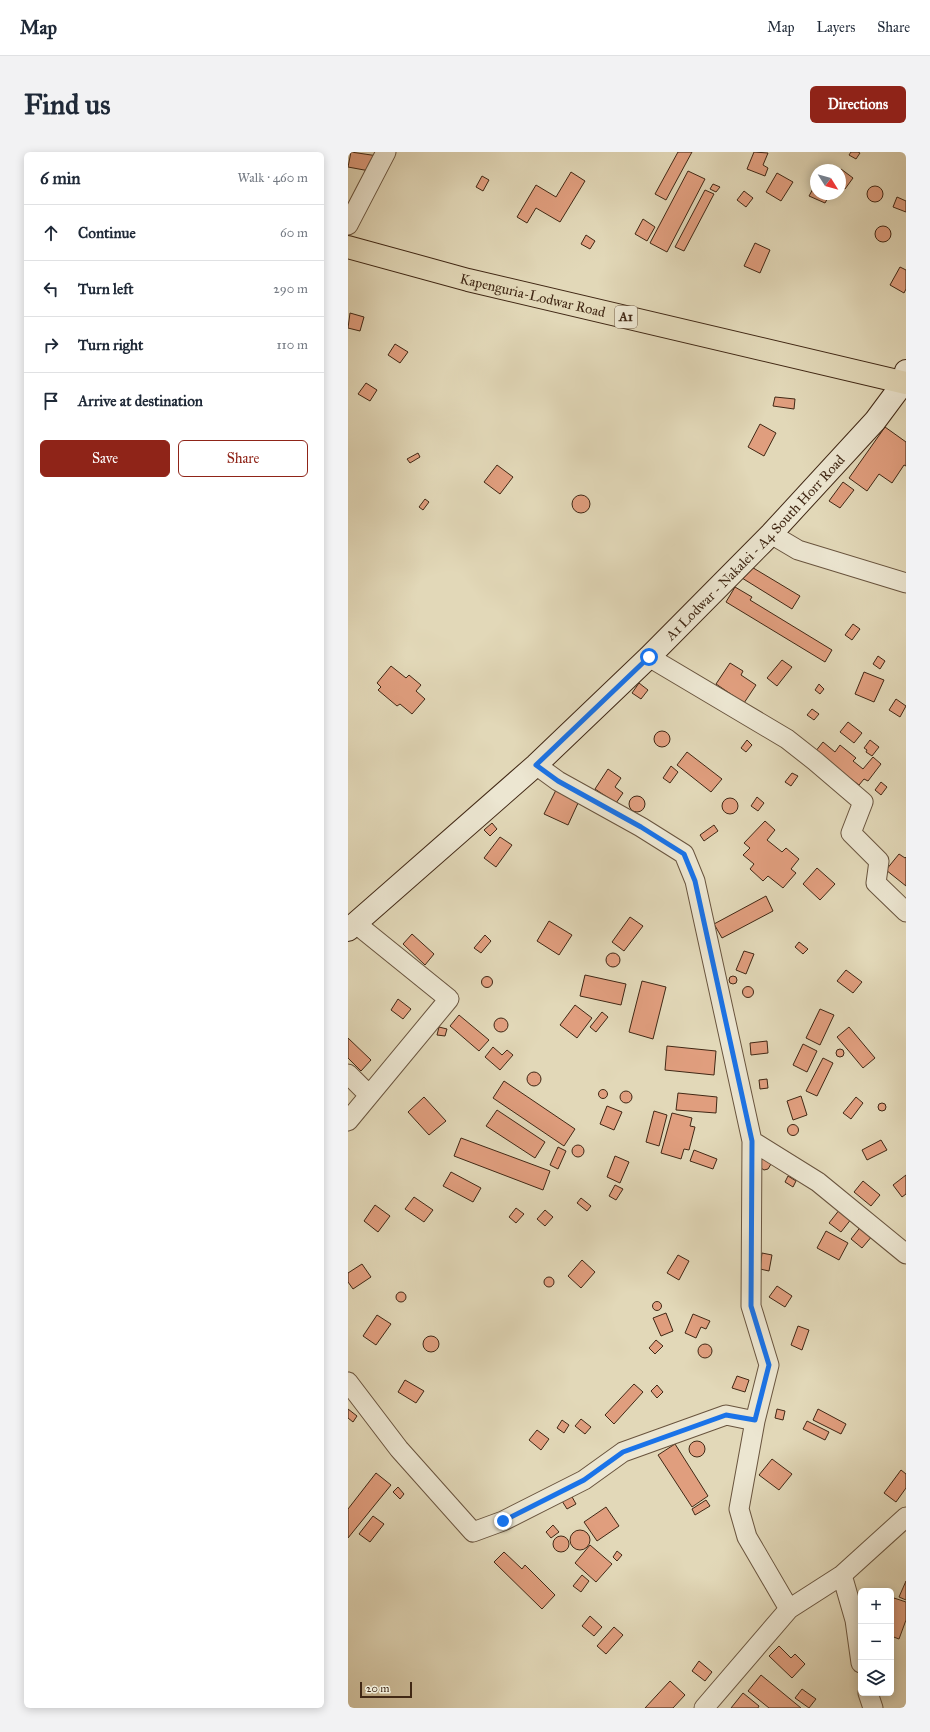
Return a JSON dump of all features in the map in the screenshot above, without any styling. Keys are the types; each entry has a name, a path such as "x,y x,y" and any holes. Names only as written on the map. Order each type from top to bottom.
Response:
{"highway":[{"name":"Kapenguria-Lodwar Road","path":"348,247 476,282 905,379"}],"main road":[{"name":"A1 Lodwar - Nakalei - A4 South Horr Road","path":"352,927 536,765 649,657 771,534 875,421 905,379"}],"street":[{"path":"348,225 386,152"},
{"path":"771,534 798,550 906,583"},
{"path":"649,657 787,739 863,802 851,833 879,861 876,882 906,912"},
{"path":"536,765 558,781 635,823 684,854 695,881 752,1141 751,1306 769,1365 755,1420 739,1509 746,1537 789,1609"},
{"path":"348,1121 449,999 352,927"},
{"path":"348,1074 369,1095"},
{"path":"752,1141 818,1182 906,1254"},
{"path":"348,1382 399,1449 473,1532 503,1521 584,1480 623,1452 726,1415 755,1420"},
{"path":"704,1708 789,1609 842,1575 906,1517"},
{"path":"842,1575 855,1620 861,1660"},
{"path":"869,1696 873,1708"}],"building":[{"path":"351,152 378,156 375,172 348,167"},
{"path":"678,152 692,152 666,200 655,194"},
{"path":"754,152 768,153 763,165 768,168 765,176 747,169"},
{"path":"851,152 860,153 856,159 849,155"},
{"path":"688,171 705,179 667,252 650,243"},
{"path":"571,172 585,181 560,222 536,208 527,223 517,217 536,185 556,197"},
{"path":"777,173 793,182 781,201 766,192"},
{"path":"846,173 853,178 846,188"},
{"path":"482,176 489,180 483,191 476,187"},
{"path":"713,184 720,187 716,192 710,189"},
{"path":"875,186 882,191 883,194 878,201 875,202 868,197 867,194 872,187"},
{"path":"705,190 714,194 684,251 675,247"},
{"path":"744,191 753,198 746,207 737,200"},
{"path":"897,197 906,201 906,212 893,207"},
{"path":"818,200 827,200 825,203"},
{"path":"643,219 655,227 647,241 635,234"},
{"path":"880,226 886,226 891,231 889,240 886,242 880,242 875,237 875,231"},
{"path":"586,235 595,241 590,249 581,244"},
{"path":"755,243 770,250 760,273 744,266"},
{"path":"900,267 906,270 906,289 904,293 890,285"},
{"path":"350,313 364,317 360,331 348,328"},
{"path":"395,344 408,352 400,363 388,355"},
{"path":"366,383 377,390 370,401 358,394"},
{"path":"775,397 795,399 794,409 773,406"},
{"path":"760,424 776,433 764,456 748,447"},
{"path":"885,427 906,442 906,466 904,465 892,483 879,474 867,491 849,478"},
{"path":"418,453 420,457 410,463 407,459"},
{"path":"497,465 513,477 500,494 484,482"},
{"path":"843,482 854,490 840,508 829,501"},
{"path":"581,495 587,498 590,504 587,510 581,513 575,510 572,504 575,498"},
{"path":"425,499 429,502 423,510 419,507"},
{"path":"750,566 800,596 792,609 742,578"},
{"path":"735,587 752,597 750,600 832,650 825,662 726,602"},
{"path":"853,624 860,629 852,640 845,635"},
{"path":"878,656 885,661 880,669 873,664"},
{"path":"782,660 792,667 777,686 767,678"},
{"path":"730,663 743,671 741,675 756,685 744,703 716,684"},
{"path":"391,666 406,678 409,675 421,685 416,691 425,699 412,714 400,704 397,706 378,690 381,687 377,683"},
{"path":"864,672 884,680 874,702 855,694"},
{"path":"639,683 648,690 641,699 632,693"},
{"path":"819,684 824,689 820,694 815,690"},
{"path":"896,699 906,706 900,717 889,710"},
{"path":"812,709 819,714 814,720 807,715"},
{"path":"848,722 862,733 854,743 840,732"},
{"path":"662,731 669,736 670,739 665,746 662,747 655,742 654,739 659,732"},
{"path":"747,740 752,745 746,752 741,748"},
{"path":"870,740 879,747 872,756 866,752 867,750 864,748"},
{"path":"823,742 835,752 840,745 856,758 853,761 863,769 873,757 881,764 868,781 864,779 859,785 815,752"},
{"path":"687,752 722,779 711,792 677,765"},
{"path":"671,766 678,772 670,783 663,778"},
{"path":"608,769 621,778 615,787 623,793 616,803 595,789"},
{"path":"792,773 798,776 791,786 785,782"},
{"path":"881,782 887,787 881,795 875,790"},
{"path":"556,790 579,801 568,825 544,814"},
{"path":"637,796 644,801 645,804 640,811 637,812 630,807 629,804 634,797"},
{"path":"757,797 764,803 758,811 751,806"},
{"path":"730,798 737,803 738,806 733,813 730,814 723,809 722,806 727,799"},
{"path":"765,821 775,830 767,840 782,852 786,848 799,859 791,869 796,873 783,888 768,876 763,881 750,869 754,864 743,855 750,848 744,843"},
{"path":"492,823 497,829 490,836 484,830"},
{"path":"714,825 718,831 704,841 700,835"},
{"path":"500,837 512,845 496,867 484,858"},
{"path":"899,854 905,858 906,857 906,886 886,870"},
{"path":"817,868 835,884 820,900 803,884"},
{"path":"766,896 773,911 722,938 714,924"},
{"path":"630,917 643,926 624,951 612,942"},
{"path":"549,921 572,935 559,955 537,941"},
{"path":"412,934 434,954 425,965 403,944"},
{"path":"485,935 491,941 481,953 474,948"},
{"path":"799,942 808,949 803,954 795,947"},
{"path":"744,951 754,954 746,974 736,970"},
{"path":"613,953 618,955 620,960 618,965 613,967 608,965 606,960 608,955"},
{"path":"846,970 862,982 853,993 837,981"},
{"path":"585,975 626,984 621,1005 580,996"},
{"path":"487,976 491,978 493,982 491,986 487,988 483,986 481,982 483,978"},
{"path":"731,976 735,976 737,980 735,984 731,984 729,982 729,978"},
{"path":"642,981 666,987 653,1039 629,1032"},
{"path":"746,987 750,987 752,988 752,996 746,997 743,994 743,990"},
{"path":"398,999 411,1009 403,1019 391,1010"},
{"path":"575,1005 592,1018 577,1038 560,1025"},
{"path":"820,1009 834,1015 820,1045 806,1038"},
{"path":"602,1012 608,1017 596,1032 590,1027"},
{"path":"459,1015 489,1040 479,1051 450,1026"},
{"path":"498,1018 504,1018 508,1022 508,1028 504,1032 498,1032 494,1028 494,1022"},
{"path":"439,1027 447,1029 445,1036 437,1035"},
{"path":"849,1027 875,1058 863,1068 837,1037"},
{"path":"348,1038 371,1060 361,1071 348,1058"},
{"path":"767,1041 768,1053 751,1055 750,1043"},
{"path":"803,1044 817,1051 807,1072 793,1065"},
{"path":"667,1046 716,1051 714,1075 665,1070"},
{"path":"493,1047 502,1055 507,1050 513,1055 500,1070 485,1057"},
{"path":"838,1049 842,1049 844,1053 842,1057 838,1057 836,1055 836,1051"},
{"path":"823,1058 833,1063 817,1096 806,1091"},
{"path":"531,1072 537,1072 541,1076 541,1082 537,1086 531,1086 527,1082 527,1076"},
{"path":"767,1079 768,1088 760,1089 759,1080"},
{"path":"504,1081 575,1129 564,1146 493,1098"},
{"path":"601,1090 605,1090 607,1094 605,1098 601,1098 599,1096 599,1092"},
{"path":"626,1091 630,1093 632,1097 630,1101 626,1103 622,1101 620,1097 622,1093"},
{"path":"678,1093 717,1097 716,1113 676,1110"},
{"path":"801,1096 807,1115 793,1120 787,1101"},
{"path":"424,1097 446,1121 429,1135 408,1112"},
{"path":"856,1097 863,1103 851,1119 843,1113"},
{"path":"880,1103 884,1103 886,1107 884,1111 880,1111 878,1109 878,1105"},
{"path":"607,1106 622,1112 614,1130 600,1124"},
{"path":"497,1110 545,1142 535,1158 486,1126"},
{"path":"654,1111 667,1115 659,1146 646,1142"},
{"path":"672,1113 692,1118 690,1126 695,1127 689,1150 684,1149 681,1159 661,1153"},
{"path":"791,1125 795,1125 797,1126 797,1134 791,1135 788,1132 788,1128"},
{"path":"461,1138 550,1171 543,1190 454,1156"},
{"path":"881,1140 887,1150 867,1160 862,1150"},
{"path":"576,1145 580,1145 584,1151 580,1157 576,1157 572,1153 572,1149"},
{"path":"558,1147 566,1151 558,1169 550,1165"},
{"path":"694,1150 717,1159 713,1169 690,1161"},
{"path":"615,1156 629,1162 620,1183 607,1177"},
{"path":"762,1158 771,1164 768,1169 764,1170 761,1168"},
{"path":"451,1172 481,1188 473,1202 443,1186"},
{"path":"906,1175 906,1194 902,1197 893,1185"},
{"path":"788,1176 796,1181 793,1187 785,1182"},
{"path":"863,1181 880,1195 871,1206 854,1192"},
{"path":"615,1185 623,1189 616,1200 609,1196"},
{"path":"414,1197 433,1210 424,1222 405,1209"},
{"path":"581,1198 591,1206 587,1211 577,1203"},
{"path":"375,1205 390,1216 378,1232 364,1221"},
{"path":"516,1208 524,1214 516,1223 509,1217"},
{"path":"840,1209 852,1218 841,1232 829,1223"},
{"path":"545,1210 553,1217 545,1226 537,1219"},
{"path":"862,1225 873,1235 862,1248 851,1239"},
{"path":"826,1231 848,1243 839,1260 817,1248"},
{"path":"762,1253 772,1255 769,1271 760,1269"},
{"path":"678,1255 689,1261 679,1280 667,1273"},
{"path":"582,1260 595,1272 581,1288 568,1276"},
{"path":"362,1264 371,1277 353,1289 348,1282 348,1273"},
{"path":"547,1277 551,1277 553,1278 553,1286 547,1287 544,1284 544,1280"},
{"path":"777,1286 792,1296 785,1307 769,1297"},
{"path":"399,1292 403,1292 405,1293 405,1301 399,1302 396,1299 396,1295"},
{"path":"657,1301 662,1306 657,1311 652,1306"},
{"path":"666,1313 673,1331 661,1336 653,1318"},
{"path":"693,1314 710,1321 706,1329 701,1327 696,1338 685,1333"},
{"path":"377,1315 391,1324 376,1345 363,1336"},
{"path":"798,1326 809,1330 802,1350 791,1345"},
{"path":"428,1336 434,1336 439,1341 437,1350 434,1352 428,1352 423,1347 423,1341"},
{"path":"656,1340 663,1346 655,1354 649,1348"},
{"path":"705,1344 710,1346 712,1351 710,1356 705,1358 700,1356 698,1351 700,1346"},
{"path":"737,1376 749,1380 745,1392 732,1388"},
{"path":"405,1380 424,1391 416,1403 398,1392"},
{"path":"634,1384 643,1392 614,1424 605,1415"},
{"path":"657,1385 663,1392 657,1398 651,1391"},
{"path":"348,1409 357,1416 353,1422 348,1418"},
{"path":"777,1409 785,1411 783,1420 775,1418"},
{"path":"818,1409 846,1424 841,1434 813,1420"},
{"path":"581,1419 591,1427 585,1434 575,1426"},
{"path":"562,1420 569,1425 564,1433 557,1428"},
{"path":"807,1421 829,1432 825,1440 803,1429"},
{"path":"537,1430 549,1439 541,1450 529,1440"},
{"path":"697,1441 704,1446 705,1449 700,1456 697,1457 690,1452 689,1449 694,1442"},
{"path":"675,1444 708,1496 692,1507 658,1455"},
{"path":"772,1459 792,1474 779,1490 759,1475"},
{"path":"901,1470 906,1474 906,1488 896,1502 884,1493"},
{"path":"376,1473 391,1485 348,1538 348,1509"},
{"path":"398,1487 404,1494 400,1499 393,1492"},
{"path":"571,1495 576,1504 567,1509 562,1501"},
{"path":"706,1500 710,1506 695,1515 692,1509"},
{"path":"606,1507 619,1526 597,1541 584,1522"},
{"path":"373,1516 384,1524 370,1542 359,1534"},
{"path":"553,1525 559,1532 551,1538 546,1532"},
{"path":"580,1530 587,1533 590,1540 587,1547 580,1550 573,1547 570,1540 573,1533"},
{"path":"561,1536 568,1541 569,1544 564,1551 561,1552 554,1547 553,1544 558,1537"},
{"path":"590,1545 612,1564 596,1582 575,1563"},
{"path":"617,1551 622,1555 617,1561 613,1557"},
{"path":"504,1552 522,1569 525,1565 555,1595 542,1609 494,1562"},
{"path":"582,1575 589,1581 581,1592 573,1586"},
{"path":"906,1581 906,1600 899,1597"},
{"path":"894,1598 906,1602 906,1620 899,1639 894,1637"},
{"path":"590,1616 602,1627 594,1636 582,1626"},
{"path":"614,1627 623,1635 606,1654 597,1646"},
{"path":"779,1646 791,1658 795,1654 805,1664 792,1678 769,1656"},
{"path":"699,1661 712,1672 705,1681 692,1671"},
{"path":"761,1675 801,1708 769,1708 748,1691"},
{"path":"670,1681 685,1695 673,1708 645,1708"},
{"path":"802,1689 816,1699 809,1708 795,1698"},
{"path":"743,1693 759,1706 758,1708 731,1708"}],"route":[{"path":"503,1521 584,1480 623,1452 686,1428 726,1415 755,1420 769,1365 751,1306 752,1141 695,881 684,854 597,801 558,781 536,765 649,657"}]}
